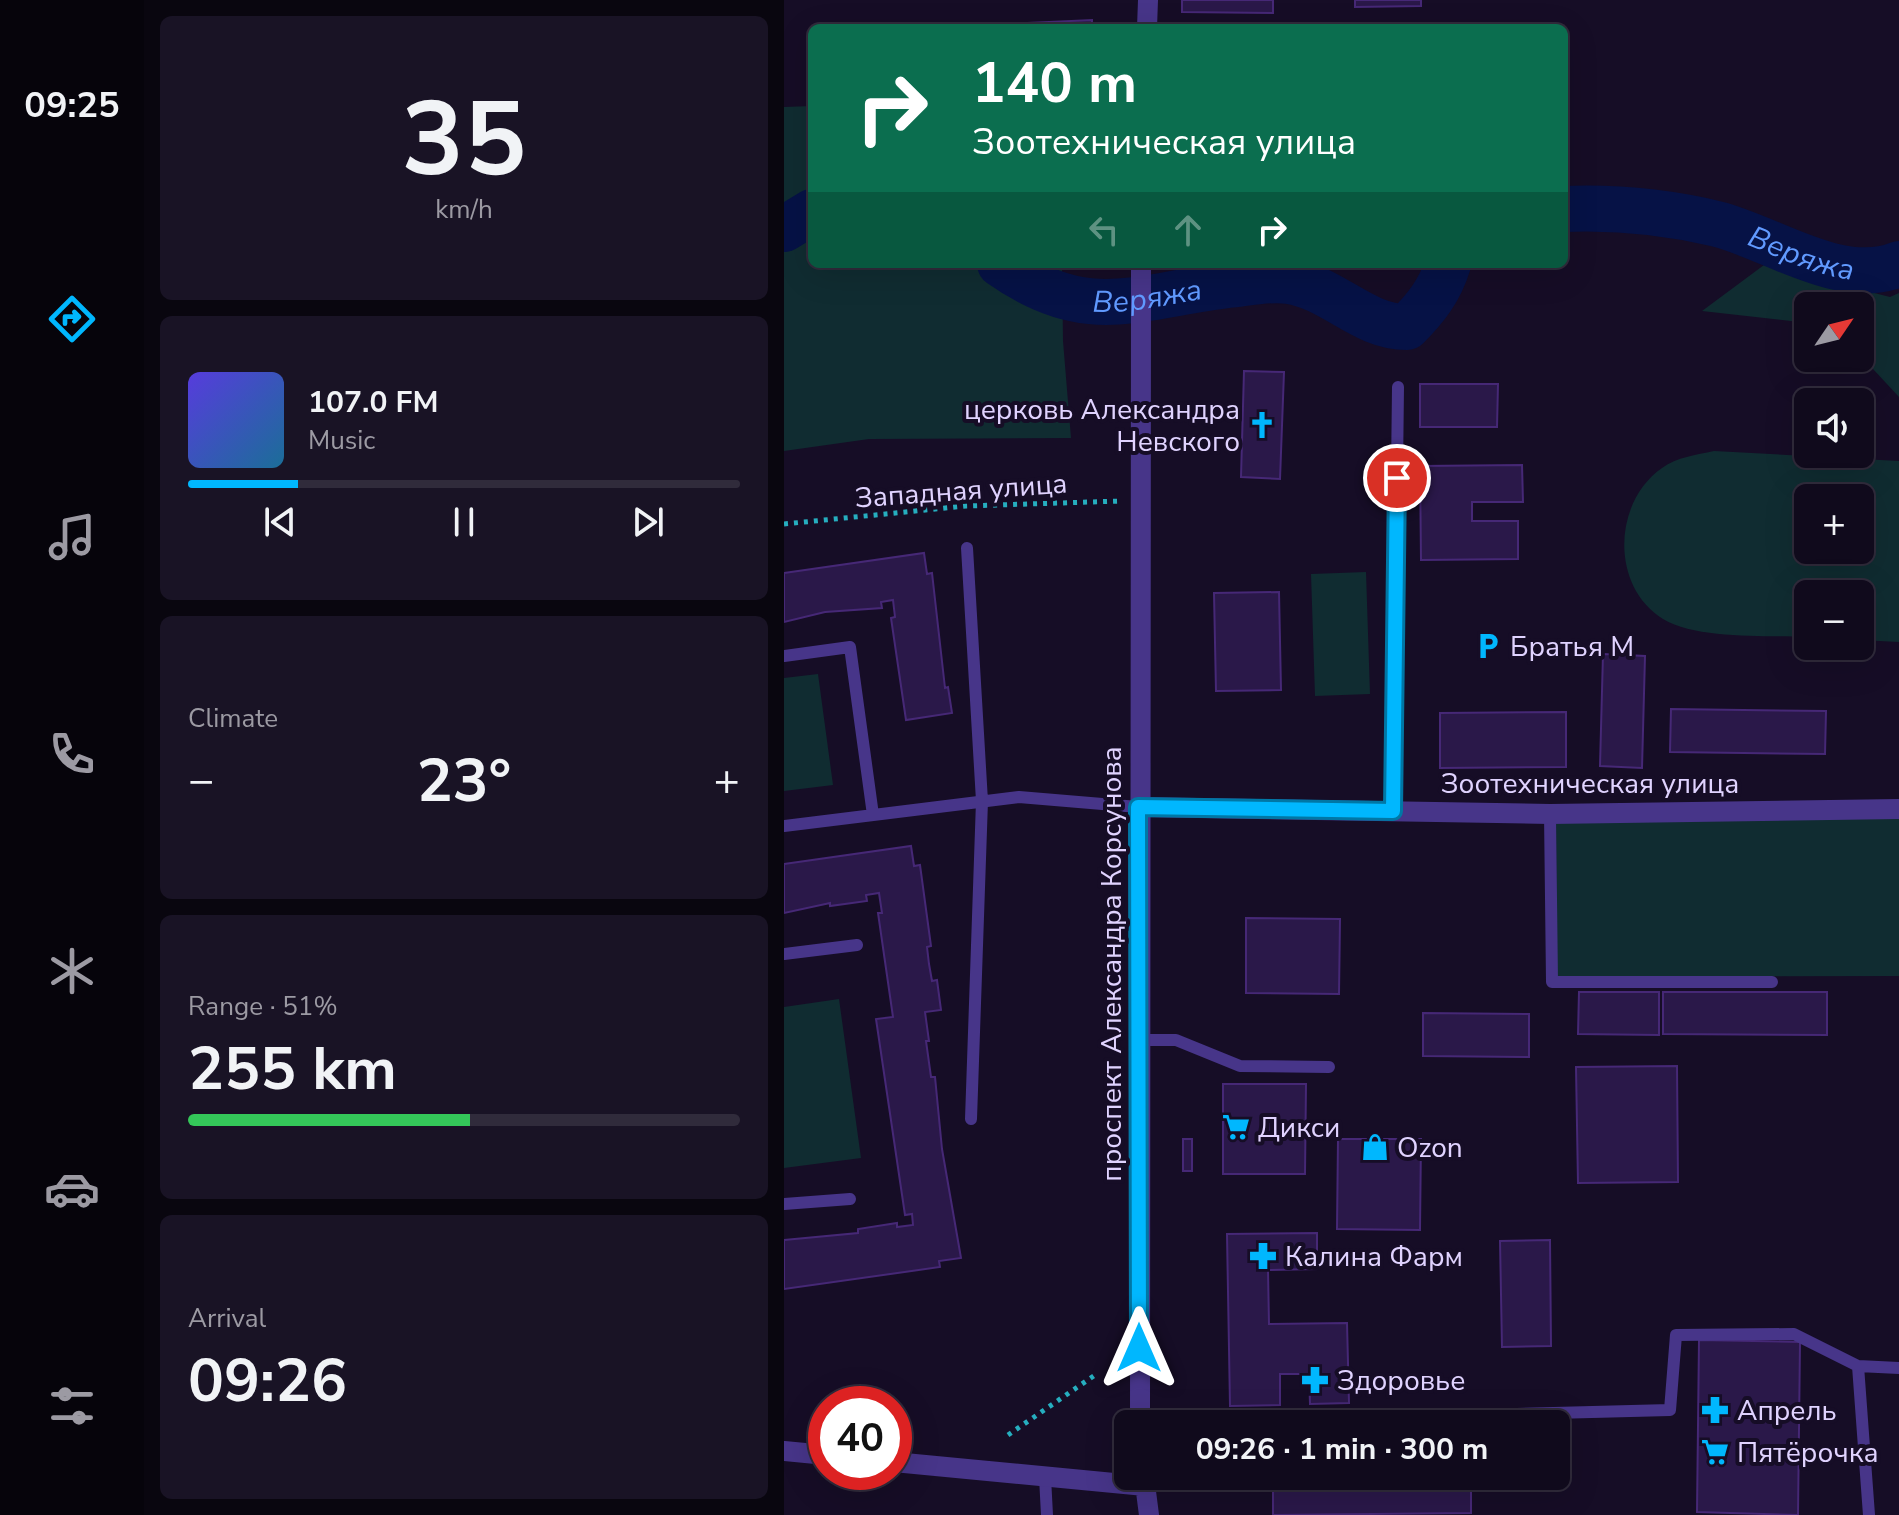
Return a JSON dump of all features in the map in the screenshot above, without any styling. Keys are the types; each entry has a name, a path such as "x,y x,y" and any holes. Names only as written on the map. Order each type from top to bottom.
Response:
{"street":[{"path":"1147,24 1148,0"},
{"name":"проспект Александра Корсунова","path":"1140,1410 1138,807 1141,268"},
{"name":"Зоотехническая улица","path":"1138,807 1550,814 1899,809"},
{"path":"784,1451 808,1453"},
{"path":"912,1464 1045,1477 1114,1480"},
{"path":"1145,1490 1149,1515"}],"lane":[{"path":"1393,811 1398,387"},
{"path":"967,548 982,801 971,1119"},
{"path":"784,656 850,647 873,815"},
{"path":"784,826 1019,797 1138,807"},
{"path":"1550,814 1552,982 1772,982"},
{"path":"784,954 857,945"},
{"path":"1139,1040 1176,1040 1240,1066 1329,1067"},
{"path":"784,1204 850,1199"},
{"path":"1570,1413 1670,1410 1676,1335 1794,1334 1858,1366 1899,1368"},
{"path":"1858,1366 1869,1515"},
{"path":"1045,1477 1047,1515"}],"path":[{"name":"Западная улица","path":"784,524 966,506 1140,500"},
{"path":"1008,1435 1095,1375"}],"green space":[{"path":"808,106 808,268 1062,268 1063,341 1071,438 869,439 784,451 784,107"},
{"path":"1764,265 1870,292 1794,292 1794,321 1702,311"},
{"path":"1874,293 1890,297 1899,293 1899,397 1874,370"},
{"path":"1714,451 1794,455 1794,468 1874,468 1874,460 1899,461 1899,642 1874,641 1874,580 1794,580 1794,637 1714,633 1678,626 1663,619 1646,604 1634,586 1626,566 1624,544 1634,501 1646,483 1662,468 1680,459"},
{"path":"1366,572 1370,694 1315,696 1311,574"},
{"path":"818,674 833,785 784,791 784,678"},
{"path":"1899,815 1899,976 1557,977 1556,816"},
{"path":"839,999 861,1158 784,1168 784,1007"}],"building":[{"path":"1182,0 1273,0 1273,13 1182,12"},
{"path":"1355,0 1421,0 1421,6 1355,7"},
{"path":"1092,20 1092,24 1004,24"},
{"name":"церковь Александра Невского","path":"1244,371 1284,372 1280,479 1241,477"},
{"path":"1420,384 1498,384 1497,427 1420,427"},
{"path":"1522,465 1523,502 1472,502 1472,521 1518,521 1518,559 1421,560 1420,466"},
{"path":"924,553 927,574 932,573 945,688 948,687 952,713 906,720 891,618 895,617 893,600 881,602 882,608 825,612 784,622 784,573"},
{"path":"1279,592 1281,690 1216,691 1214,593"},
{"path":"1603,654 1645,656 1642,768 1600,766"},
{"path":"1671,709 1826,711 1825,754 1670,752"},
{"path":"1566,712 1566,767 1440,768 1440,713"},
{"path":"911,846 914,866 920,865 931,946 927,947 929,964 932,981 937,980 941,1010 925,1012 929,1041 926,1041 931,1077 935,1077 942,1149 961,1258 939,1261 940,1267 784,1289 784,1240 858,1233 858,1229 897,1223 897,1227 913,1225 912,1214 905,1215 876,1019 893,1017 878,913 882,913 879,893 866,895 867,901 830,906 830,903 784,913 784,864"},
{"path":"1246,918 1340,919 1339,994 1246,993"},
{"path":"1579,992 1659,992 1659,1035 1578,1034"},
{"path":"1663,992 1827,992 1827,1035 1663,1034"},
{"path":"1423,1013 1529,1014 1529,1057 1423,1056"},
{"path":"1677,1066 1678,1182 1578,1183 1576,1067"},
{"path":"1223,1084 1306,1084 1305,1174 1223,1174"},
{"path":"1183,1139 1192,1139 1192,1171 1183,1171"},
{"path":"1338,1139 1421,1139 1420,1230 1337,1229"},
{"path":"1317,1233 1317,1269 1268,1270 1269,1324 1347,1323 1349,1403 1310,1404 1309,1374 1280,1374 1280,1405 1230,1406 1227,1234"},
{"path":"1550,1240 1551,1346 1502,1347 1500,1241"},
{"path":"1699,1340 1800,1342 1798,1515 1697,1512"},
{"path":"1273,1490 1471,1490 1471,1513 1273,1515"}],"waterway":[{"name":"Веряжа","path":"1568,209 1641,211 1717,224 1830,266 1854,270 1877,270 1899,264"},
{"name":"Веряжа","path":"784,229 808,214"},
{"name":"Веряжа","path":"1007,268 1059,295 1085,301 1137,300 1251,282 1289,281 1320,291 1376,321 1407,327 1432,298 1446,268"}],"place":[{"name":"церковь Александра Невского","path":"1262,425"},
{"name":"Братья М","path":"1488,646"},
{"name":"Дикси","path":"1236,1127"},
{"name":"Ozon","path":"1375,1147"},
{"name":"Калина Фарм","path":"1263,1256"},
{"name":"Здоровье","path":"1315,1380"},
{"name":"Апрель","path":"1715,1410"},
{"name":"Пятёрочка","path":"1715,1452"}],"route":[{"path":"1139,1348 1138,807 1393,811 1397,478"}]}
